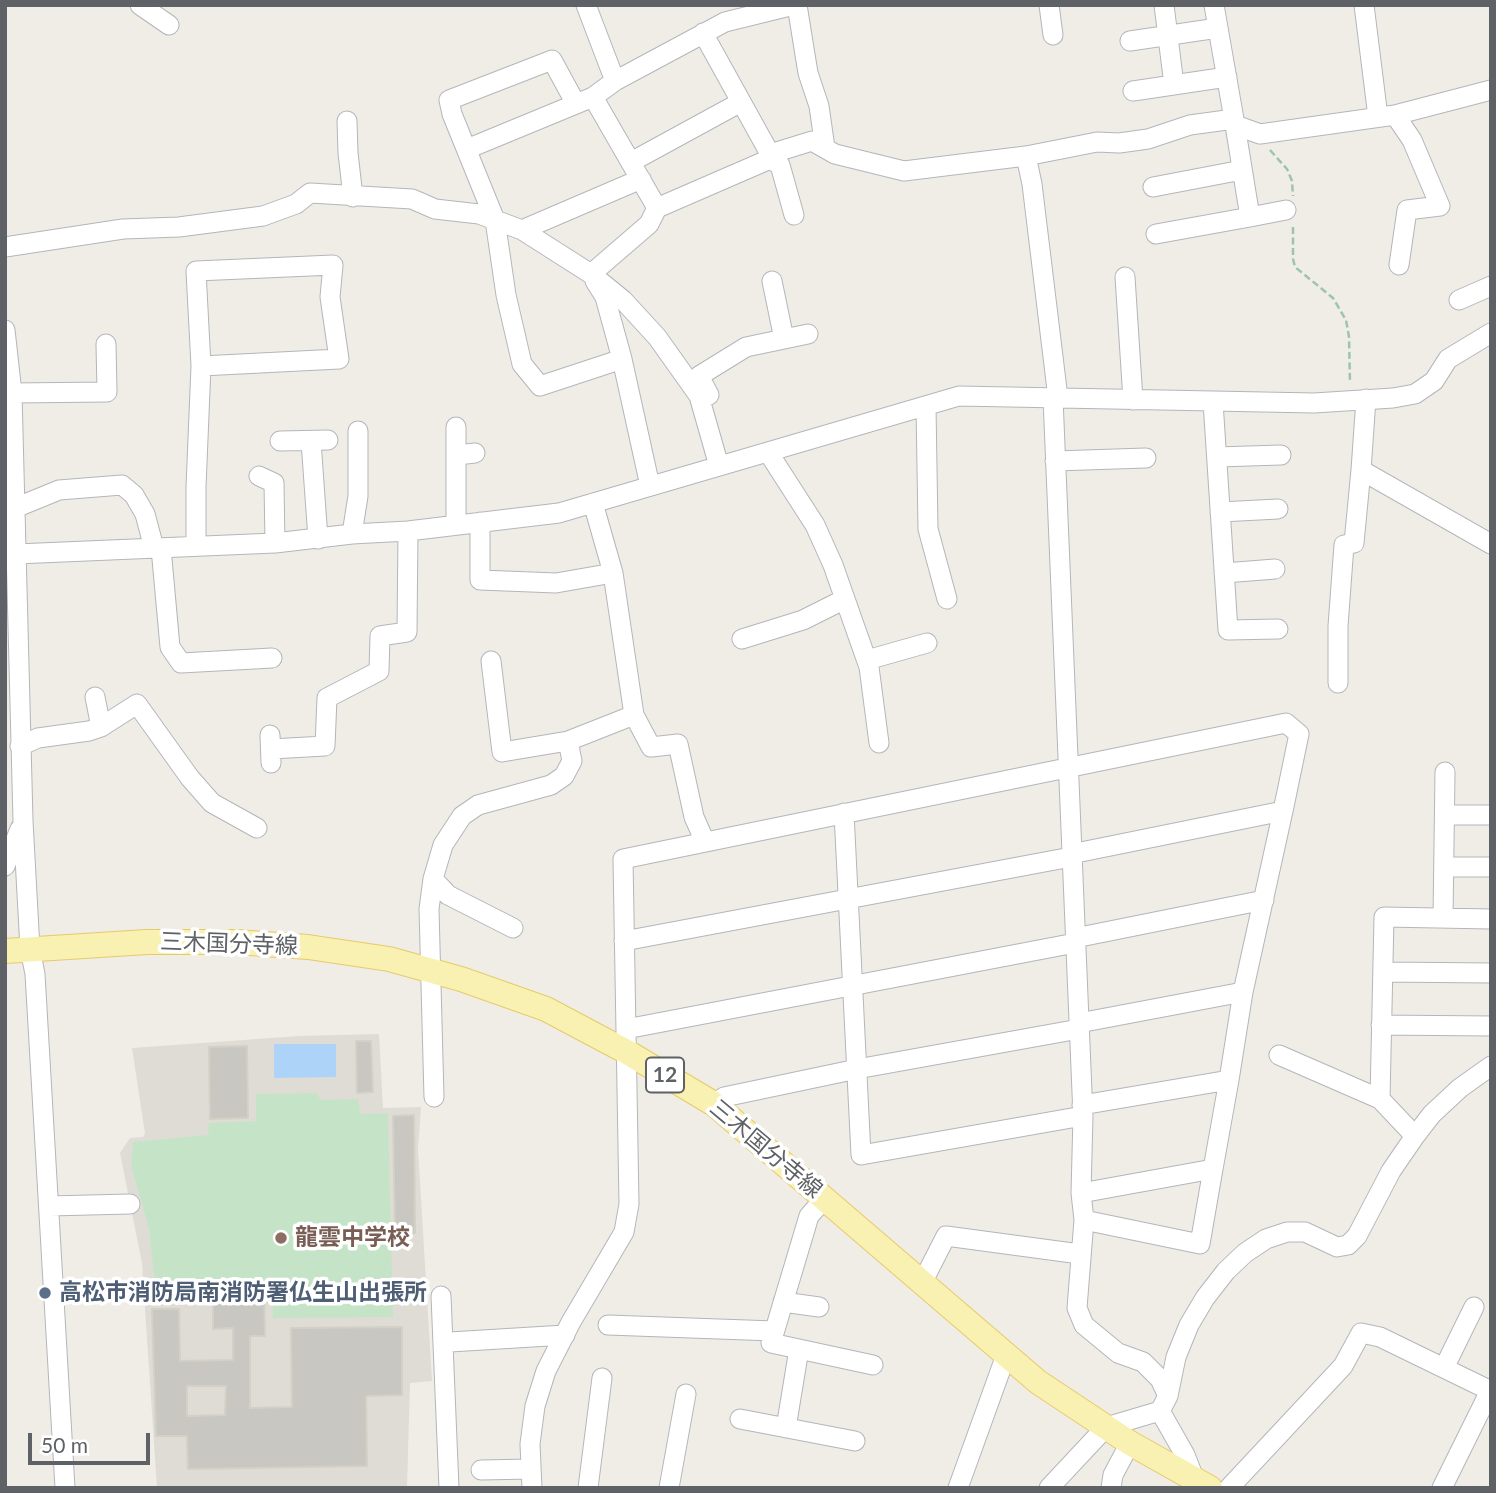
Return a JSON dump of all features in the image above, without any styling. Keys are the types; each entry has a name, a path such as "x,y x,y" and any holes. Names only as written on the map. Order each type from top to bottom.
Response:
{"main road":[{"name":"三木国分寺線","path":"5,951 147,942 236,942 308,947 389,959 461,979 626,1040 714,1104 1038,1382 1130,1443 1201,1485"}],"street":[{"path":"139,5 169,25"},
{"path":"586,5 615,81"},
{"path":"467,149 584,101 615,81 725,22 795,5 808,73 819,106 825,148"},
{"path":"1049,5 1053,35"},
{"path":"1164,5 1174,85"},
{"path":"1214,5 1250,217"},
{"path":"1364,5 1387,116 1412,140 1440,206 1407,210 1399,265"},
{"path":"1130,41 1218,28"},
{"path":"703,33 770,156 779,165 794,215"},
{"path":"622,359 540,386 522,364 506,295 495,220 452,114 449,100 552,60 636,171 657,208"},
{"path":"1133,91 1227,78"},
{"path":"591,274 649,224 657,208 770,156 812,141 835,153 904,171 1026,156 1097,142 1119,143 1148,139 1190,125 1235,122 1261,134 1387,116 1491,90"},
{"path":"522,230 636,171 741,102"},
{"path":"347,121 353,197"},
{"path":"1026,156 1032,184 1056,398 1055,461 1083,1111 1081,1193 1084,1220 1077,1308 1084,1325 1118,1353 1143,1363 1160,1379 1164,1404 1201,1485"},
{"path":"1153,187 1242,170"},
{"path":"5,247 123,229 178,227 263,216 296,204 310,193 412,199 435,209 480,214 522,230 591,274 623,300 657,337 699,396 724,465"},
{"path":"1156,234 1250,217 1291,213"},
{"path":"196,546 201,366 196,271 333,265 330,297 340,359 201,366"},
{"path":"591,274 605,297 622,359 650,486"},
{"path":"1125,277 1133,400"},
{"path":"772,281 784,339"},
{"path":"1459,300 1491,286"},
{"path":"5,330 12,393 10,479 16,554 11,636 20,746 17,816 30,949 35,974 65,1488"},
{"path":"16,554 275,543 559,513 959,396 1314,403 1415,394 1434,382 1448,359 1491,333"},
{"path":"724,465 707,390 699,376 746,347 808,334"},
{"path":"12,393 107,392 106,344"},
{"path":"1338,683 1338,626 1344,545 1354,542 1361,470 1358,400"},
{"path":"1213,402 1228,630 1278,629"},
{"path":"926,406 928,529 947,599"},
{"path":"456,428 466,454 456,525"},
{"path":"352,534 358,496 358,432"},
{"path":"280,441 320,441 318,539"},
{"path":"768,452 815,525 845,599 867,660 879,743"},
{"path":"1217,457 1282,454"},
{"path":"1055,461 1146,458"},
{"path":"1361,470 1491,544"},
{"path":"259,476 274,483 275,543"},
{"path":"12,515 60,490 122,485 134,495 145,514 157,548 170,647 181,663 272,659"},
{"path":"593,503 613,573 634,715 650,747 678,744 694,817 705,842"},
{"path":"1220,512 1278,509"},
{"path":"480,522 480,580 556,583 613,573"},
{"path":"271,749 325,746 327,698 379,671 372,637 414,631 408,531"},
{"path":"1224,573 1275,569"},
{"path":"742,639 803,620 845,599"},
{"path":"867,660 927,643"},
{"path":"491,661 502,752 568,741 634,715"},
{"path":"95,697 101,727"},
{"path":"20,746 38,738 101,727 137,704 190,778 212,803 257,828"},
{"path":"481,1470 531,1478 530,1444 535,1406 546,1371 624,1231 629,1204 623,859 1286,723 1299,734 1243,992 1200,1244 1084,1220"},
{"path":"434,1097 429,909 433,879 443,845 462,816 478,805 551,785 564,776 572,761 568,741"},
{"path":"1443,918 1445,772"},
{"path":"624,941 1071,855 1283,811"},
{"path":"844,813 861,1155 1229,1080"},
{"path":"1446,814 1491,815"},
{"path":"5,866 17,816"},
{"path":"1444,867 1491,867"},
{"path":"433,879 448,895 513,928"},
{"path":"626,1040 852,985 1264,900"},
{"path":"1380,1099 1384,917 1491,919"},
{"path":"1383,972 1491,973"},
{"path":"714,1104 724,1097 1243,992"},
{"path":"1381,1025 1491,1026"},
{"path":"1279,1055 1380,1099 1415,1136"},
{"path":"1164,1404 1176,1357 1189,1325 1205,1297 1226,1271 1245,1253 1266,1240 1287,1232 1305,1232 1337,1247 1348,1245 1357,1236 1391,1171 1432,1114 1460,1088 1491,1066"},
{"path":"1081,1193 1213,1169"},
{"path":"825,1198 809,1216 771,1343 873,1365"},
{"path":"48,1206 130,1204"},
{"path":"922,1283 946,1236 1080,1254"},
{"path":"441,1296 449,1488"},
{"path":"783,1302 819,1307"},
{"path":"1444,1368 1474,1307"},
{"path":"608,1325 774,1331"},
{"path":"1229,1488 1343,1366 1361,1333 1380,1337 1491,1390 1442,1488"},
{"path":"450,1342 565,1335"},
{"path":"786,1428 799,1349"},
{"path":"958,1488 1006,1355"},
{"path":"588,1488 602,1378"},
{"path":"669,1488 686,1394"},
{"path":"1049,1488 1106,1427 1164,1404"},
{"path":"740,1419 855,1441"},
{"path":"1111,1488 1113,1475 1130,1443"}],"path":[{"path":"1261,134 1265,145 1287,169 1292,181 1291,213 1295,267 1333,298 1346,320 1358,400"}],"shaded area":[{"name":"龍雲中学校","path":"379,1034 383,1108 421,1107 418,1149 432,1381 410,1383 407,1488 157,1488 142,1263 120,1153 130,1138 143,1137 145,1134 132,1048 299,1036"}],"green space":[{"path":"316,1093 321,1100 358,1099 360,1114 388,1113 393,1317 273,1318 273,1287 215,1287 185,1301 157,1304 149,1228 131,1165 133,1142 208,1135 209,1123 256,1121 256,1094"}],"water":[{"path":"274,1044 336,1044 336,1077 274,1078"}],"building":[{"path":"356,1041 371,1041 373,1092 357,1093"},
{"path":"247,1046 248,1118 210,1119 209,1047"},
{"path":"414,1115 415,1233 395,1234 393,1116"},
{"path":"221,1290 235,1290 235,1299 264,1299 265,1336 250,1336 250,1408 292,1407 291,1328 402,1327 402,1395 366,1396 367,1466 188,1469 187,1436 156,1436 152,1309 179,1309 180,1361 233,1360 233,1328 213,1329 213,1300 221,1300","holes":["187,1386 226,1386 225,1415 187,1416"]}],"place":[{"name":"龍雲中学校","path":"281,1238"},
{"name":"高松市消防局南消防署仏生山出張所","path":"45,1293"}]}
